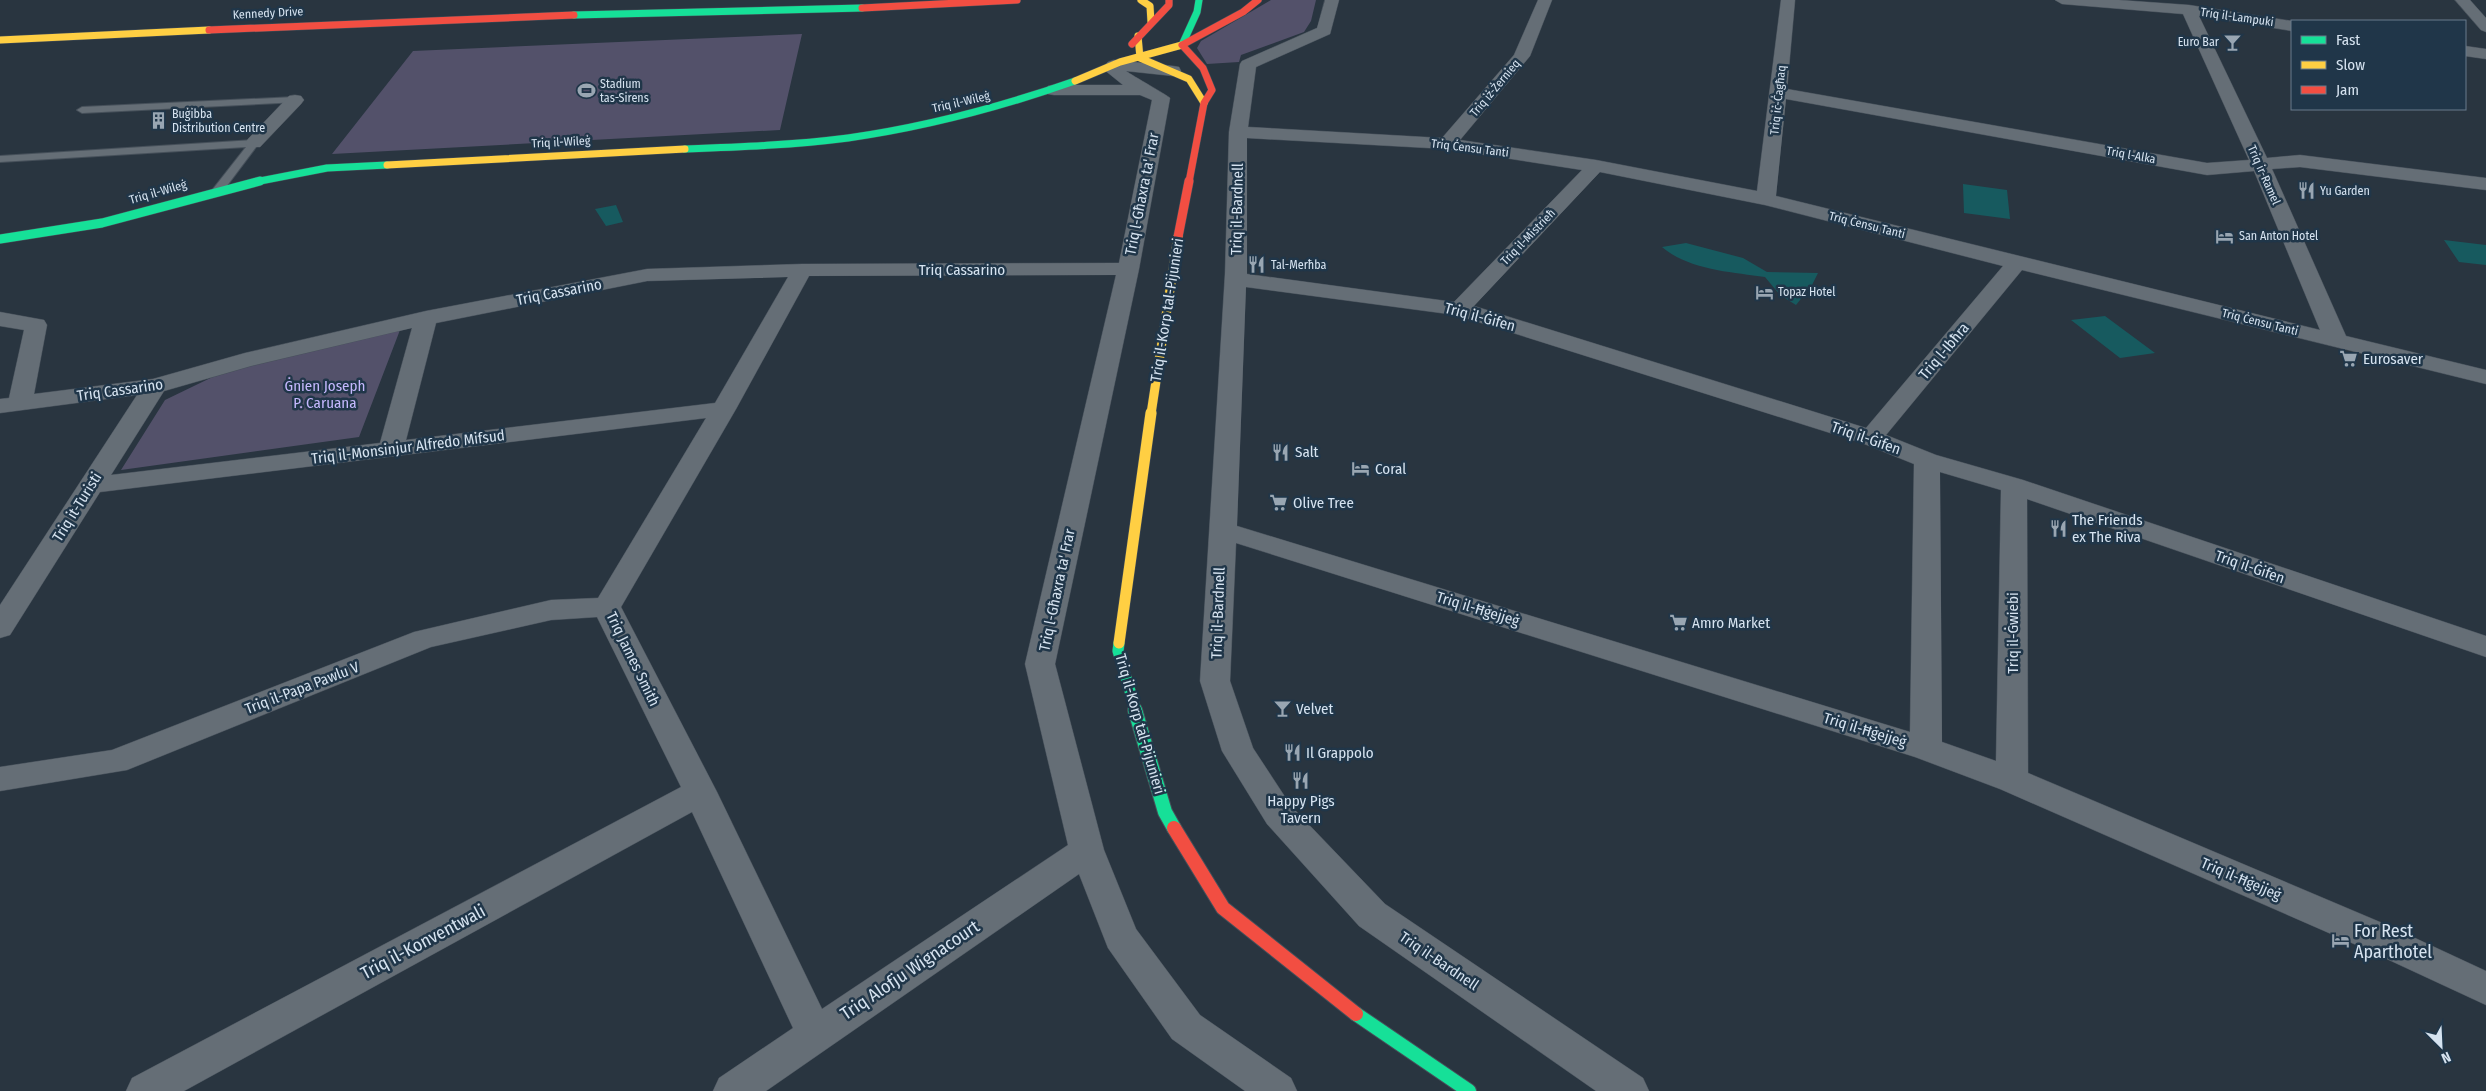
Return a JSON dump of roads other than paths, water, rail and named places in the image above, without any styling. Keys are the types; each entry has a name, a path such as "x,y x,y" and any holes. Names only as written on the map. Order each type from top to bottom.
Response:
{"main road":[{"name":"Kennedy Drive","path":"0,40 444,19 707,10 886,8 1017,0"},
{"path":"1141,0 1150,6 1151,22"},
{"path":"1115,65 1138,36 1169,5 1169,0"},
{"path":"1182,45 1184,34 1194,20 1199,0"},
{"name":"Triq il-Wileġ","path":"0,240 55,232 115,219 218,189 281,174 327,168 813,142 888,132 965,116 1054,90 1115,65 1182,45 1243,12 1258,0"},
{"path":"1138,36 1140,58 1189,79 1204,103"},
{"name":"Triq il-Korp tal-Pijunieri","path":"1182,45 1203,68 1212,90 1204,103 1196,157 1172,265 1118,651 1164,812 1223,908 1347,1008 1469,1091"}],"street":[{"name":"Triq il-Bardnell","path":"1332,0 1324,31 1248,64 1238,132 1236,274 1234,279 1215,681 1238,751 1278,815 1372,915 1629,1091"},
{"name":"Triq iż-Żernieq","path":"1447,144 1522,56 1545,0"},
{"name":"Triq iċ-Ċagħaq","path":"1766,199 1788,0"},
{"name":"Triq il-Lampuki","path":"2062,0 2189,10 2291,26"},
{"path":"2462,0 2486,27"},
{"name":"Triq ir-Ramel","path":"2189,10 2261,166 2337,341"},
{"path":"2466,51 2486,54"},
{"path":"1115,65 1173,71"},
{"name":"Triq l-Għaxra ta' Frar","path":"1115,65 1142,90 1161,98 1128,269 1040,664 1087,850 1122,937 1186,1027 1277,1091"},
{"path":"1054,90 1142,90"},
{"name":"Triq l-Alka","path":"1779,93 2207,169 2300,162 2486,184"},
{"path":"254,143 295,100"},
{"name":"Triq Ċensu Tanti","path":"1238,132 1447,144 1596,166 1766,199 2017,264 2486,376"},
{"name":"Triq il-Mistrieħ","path":"1459,309 1596,166"},
{"name":"Triq l-Ibħra","path":"1872,438 2017,264"},
{"name":"Triq Cassarino","path":"10,405 156,386 245,360 426,318 647,275 802,270 1128,269"},
{"name":"Triq James Smith","path":"802,270 724,409 607,607 700,792 815,1034"},
{"name":"Triq il-Ġifen","path":"1234,279 1459,309 1872,438 1927,460 2014,486 2486,647"},
{"path":"391,449 426,318"},
{"path":"0,319 36,325 10,405"},
{"name":"Triq it-Turisti","path":"0,628 156,386"},
{"name":"Triq il-Monsinjur Alfredo Mifsud","path":"92,485 724,409"},
{"path":"1926,749 1927,460"},
{"name":"Triq il-Ġwiebi","path":"2012,780 2014,486"},
{"name":"Triq il-Ħġejjeġ","path":"1222,530 1926,749 2012,780 2374,936 2486,989"},
{"name":"Triq il-Papa Pawlu V","path":"0,779 116,761 424,639 551,610 607,607"},
{"name":"Triq il-Konventwali","path":"146,1091 700,792"},
{"name":"Triq Alofju Wignacourt","path":"733,1091 1087,850"}],"lane":[{"path":"82,110 295,100"},
{"path":"218,189 254,143"},
{"path":"0,159 254,143"}],"place":[{"name":"Euro Bar","path":"2233,42"},
{"name":"Stadium tas-Sirens","path":"586,91"},
{"name":"Buġibba Distribution Centre","path":"158,121"},
{"name":"Yu Garden","path":"2306,191"},
{"name":"San Anton Hotel","path":"2225,236"},
{"name":"Tal-Merħba","path":"1257,265"},
{"name":"Topaz Hotel","path":"1764,292"},
{"name":"Eurosaver","path":"2349,359"},
{"name":"Salt","path":"1281,452"},
{"name":"Coral","path":"1361,469"},
{"name":"Olive Tree","path":"1279,503"},
{"name":"The Friends ex The Riva","path":"2058,529"},
{"name":"Amro Market","path":"1678,623"},
{"name":"Velvet","path":"1282,709"},
{"name":"Il Grappolo","path":"1292,753"},
{"name":"Happy Pigs Tavern","path":"1301,780"},
{"name":"For Rest Aparthotel","path":"2340,941"}],"park label":[{"name":"Ġnien Joseph P. Caruana","path":"325,394"}]}
